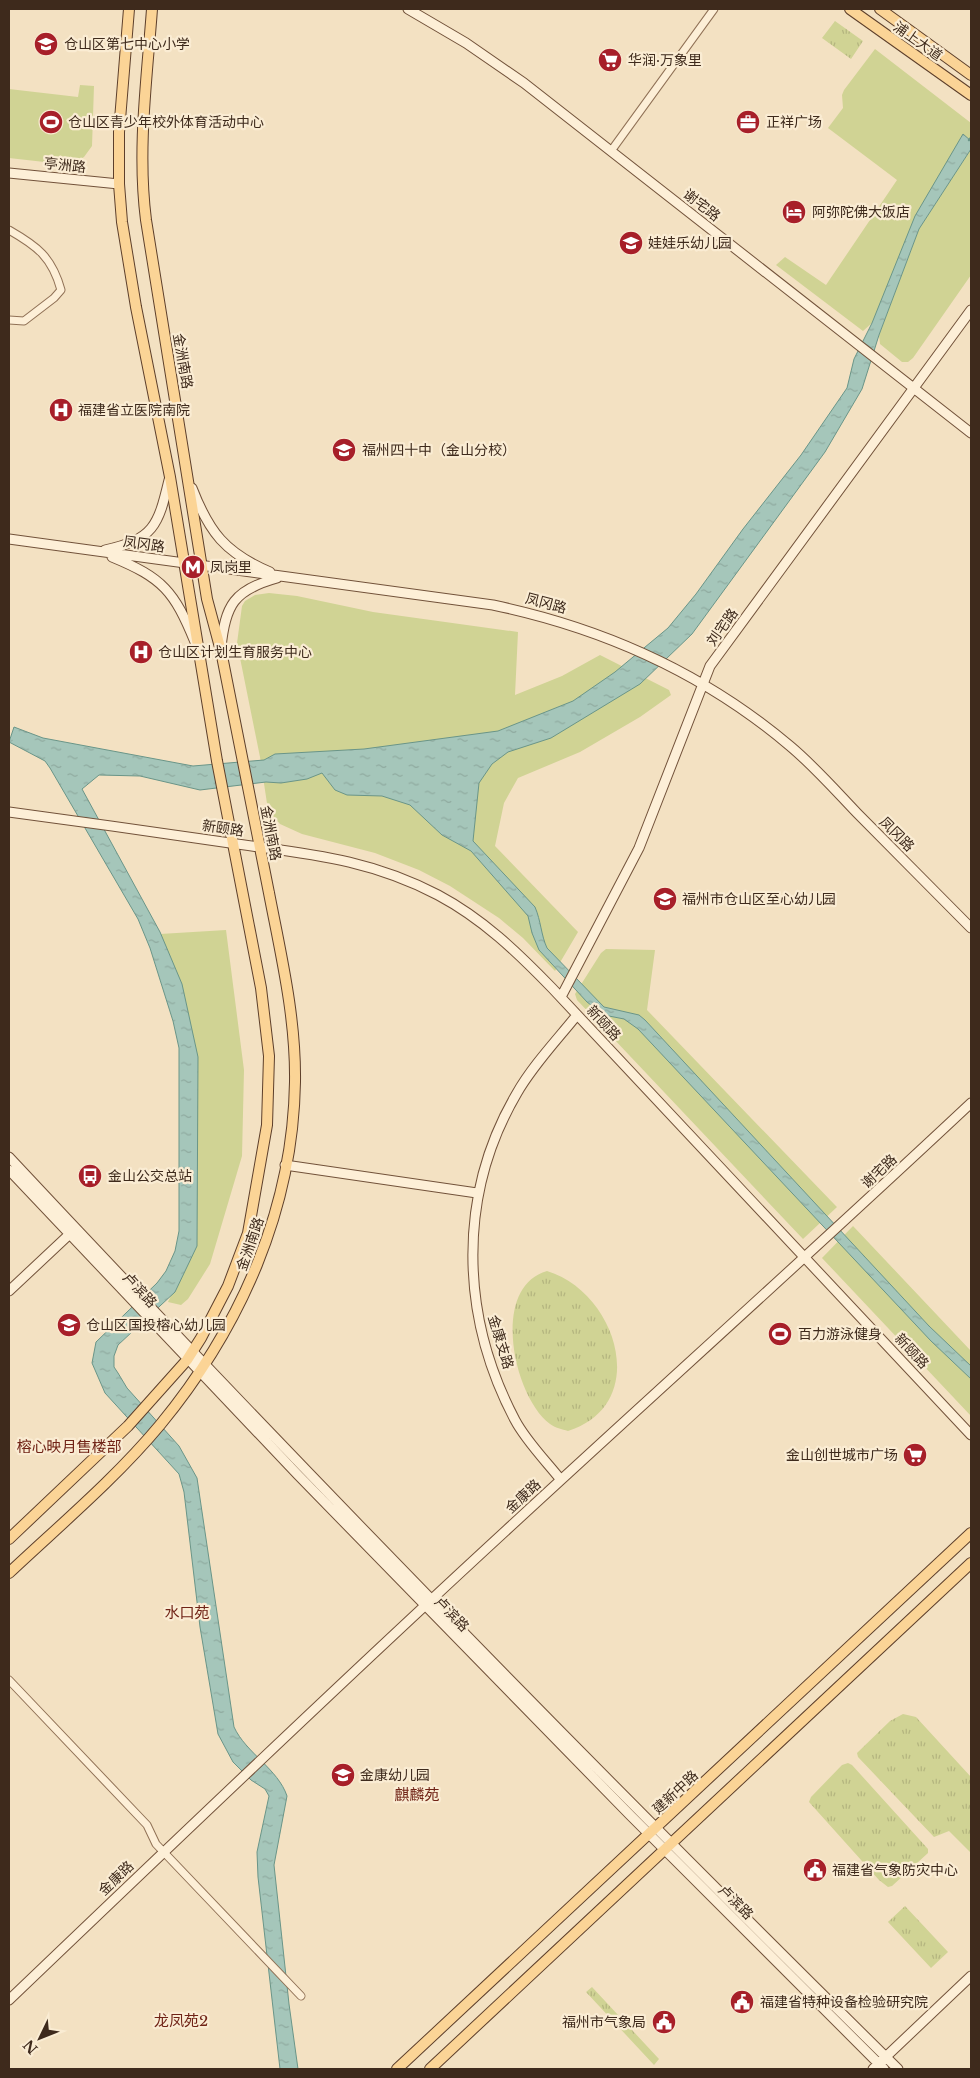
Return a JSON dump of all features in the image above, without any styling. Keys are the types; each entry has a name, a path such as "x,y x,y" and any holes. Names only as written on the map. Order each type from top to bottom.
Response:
{"main road":[{"name":"金洲南路","path":"9,1539 128,1426 190,1356 228,1286 246,1240 258,1187 267,1125 268,1034 257,964 197,647 170,477 136,307 122,222 119,184 119,132 129,9"},
{"name":"金洲南路","path":"9,1573 145,1443 201,1368 242,1303 257,1268 273,1217 285,1166 295,1083 287,990 221,651 207,599 201,566 143,198 143,129 152,9"},
{"name":"浦上大道","path":"850,9 971,95"},
{"name":"浦上大道","path":"880,9 971,75"},
{"name":"建新中路","path":"397,2069 971,1533"},
{"path":"430,2069 971,1563"}],"street":[{"name":"谢宅路","path":"408,9 466,43 524,84 971,433"},
{"path":"611,152 714,9"},
{"name":"亭洲路","path":"9,173 119,184"},
{"path":"9,230 29,241 45,255 53,266 61,290 54,298 24,321 9,320"},
{"name":"刘宅路","path":"561,997 639,848 710,666 971,310"},
{"path":"100,552 128,545 149,532 163,505 170,477"},
{"path":"188,479 200,510 219,540 241,558 281,576"},
{"name":"凤冈路","path":"9,540 493,605 562,622 637,650 702,683 754,718 797,752 971,928"},
{"path":"100,552 142,569 167,589 183,613 197,647"},
{"path":"221,651 224,621 236,598 262,582 281,576"},
{"name":"新颐路","path":"9,812 333,857 383,871 425,888 491,928 561,997 971,1435"},
{"name":"金康支路","path":"561,1480 515,1421 488,1356 477,1312 472,1270 477,1193 490,1152 518,1092 577,1014"},
{"name":"谢宅路","path":"806,1258 971,1103"},
{"path":"9,1157 73,1232"},
{"path":"285,1166 477,1193"},
{"path":"9,1170 73,1232"},
{"path":"9,1291 73,1232"},
{"name":"卢滨路","path":"73,1232 201,1368 653,1831 878,2068"},
{"name":"金康路","path":"9,2000 163,1851 429,1602 806,1258"},
{"path":"9,1680 147,1825 156,1844 301,1996"},
{"path":"668,1847 898,2069"},
{"path":"878,2068 885,2057 971,1976"}],"green space":[{"path":"835,21 863,41 851,59 822,38"},
{"path":"875,49 971,123 971,141 964,135 872,323 863,331 776,265 785,257 826,285 897,180 828,128 843,108 842,95 844,90"},
{"name":"仓山区青少年校外体育活动中心","path":"80,85 94,86 92,146 84,157 71,165 9,158 9,89 78,97"},
{"path":"971,149 971,275 913,358 908,362 902,362 880,344 879,335 919,229"},
{"path":"269,593 297,596 373,612 518,632 515,695 562,676 600,655 669,690 671,695 640,717 580,752 518,778 504,803 495,846 578,932 555,971 523,938 499,918 450,886 419,870 375,853 302,834 280,824 268,810 260,757 237,643 242,606 245,601 255,595"},
{"path":"226,930 244,1070 242,1156 210,1264 188,1299 181,1305 168,1302 195,1245 194,1120 160,934"},
{"path":"606,949 655,950 647,1010 837,1207 803,1239 577,1000 575,994 601,953"},
{"path":"853,1226 971,1351 971,1416 822,1258"},
{"path":"547,1271 571,1283 592,1301 607,1324 615,1349 617,1374 610,1398 594,1417 568,1431 550,1424 537,1410 526,1391 518,1368 513,1343 513,1319 518,1298 529,1281"},
{"path":"903,1714 916,1717 971,1777 971,1853 949,1831 934,1837 858,1757 857,1753 890,1721"},
{"path":"848,1763 852,1765 928,1849 928,1853 892,1886 888,1887 879,1880 809,1802 811,1797 842,1765"},
{"path":"905,1906 948,1952 931,1968 888,1922"},
{"path":"592,1987 659,2059 654,2065 586,1992"}],"water":[{"path":"963,134 971,141 971,149 919,229 879,335 862,389 825,452 692,634 640,684 551,738 508,752 492,764 479,783 473,841 535,907 547,948 604,1007 639,1015 645,1020 929,1326 971,1366 971,1379 931,1341 638,1029 624,1019 604,1015 587,1002 539,950 528,916 471,851 442,835 410,805 382,796 347,795 335,790 322,773 307,779 281,783 266,782 200,790 140,776 99,775 82,789 160,932 182,984 198,1057 197,1246 175,1292 118,1345 114,1356 114,1367 127,1388 179,1446 197,1478 234,1727 246,1745 277,1777 287,1796 274,1865 298,2069 280,2069 258,1877 257,1852 269,1796 265,1789 251,1780 233,1762 218,1734 200,1627 184,1492 179,1474 105,1393 92,1363 96,1342 157,1283 166,1271 175,1251 179,1231 179,1048 173,1021 150,948 138,919 45,761 9,742 14,727 43,738 193,766 264,760 275,754 364,749 498,731 573,701 615,672 668,628 801,455 847,388 854,359 872,323 915,216"}],"place":[{"name":"仓山区第七中心小学","path":"46,44"},
{"name":"华润·万象里","path":"610,60"},
{"name":"仓山区青少年校外体育活动中心","path":"51,122"},
{"name":"正祥广场","path":"748,122"},
{"name":"阿弥陀佛大饭店","path":"794,212"},
{"name":"娃娃乐幼儿园","path":"631,243"},
{"name":"福建省立医院南院","path":"61,410"},
{"name":"福州四十中（金山分校）","path":"344,450"},
{"name":"凤岗里","path":"193,567"},
{"name":"仓山区计划生育服务中心","path":"141,652"},
{"name":"福州市仓山区至心幼儿园","path":"665,899"},
{"name":"金山公交总站","path":"90,1176"},
{"name":"仓山区国投榕心幼儿园","path":"69,1325"},
{"name":"百力游泳健身","path":"780,1334"},
{"name":"金山创世城市广场","path":"915,1455"},
{"name":"金康幼儿园","path":"343,1775"},
{"name":"福建省气象防灾中心","path":"815,1870"},
{"name":"福建省特种设备检验研究院","path":"742,2002"},
{"name":"福州市气象局","path":"664,2022"}],"district":[{"name":"榕心映月售楼部","path":"69,1446"},
{"name":"水口苑","path":"187,1612"},
{"name":"麒麟苑","path":"417,1794"},
{"name":"龙凤苑2","path":"181,2020"}]}
